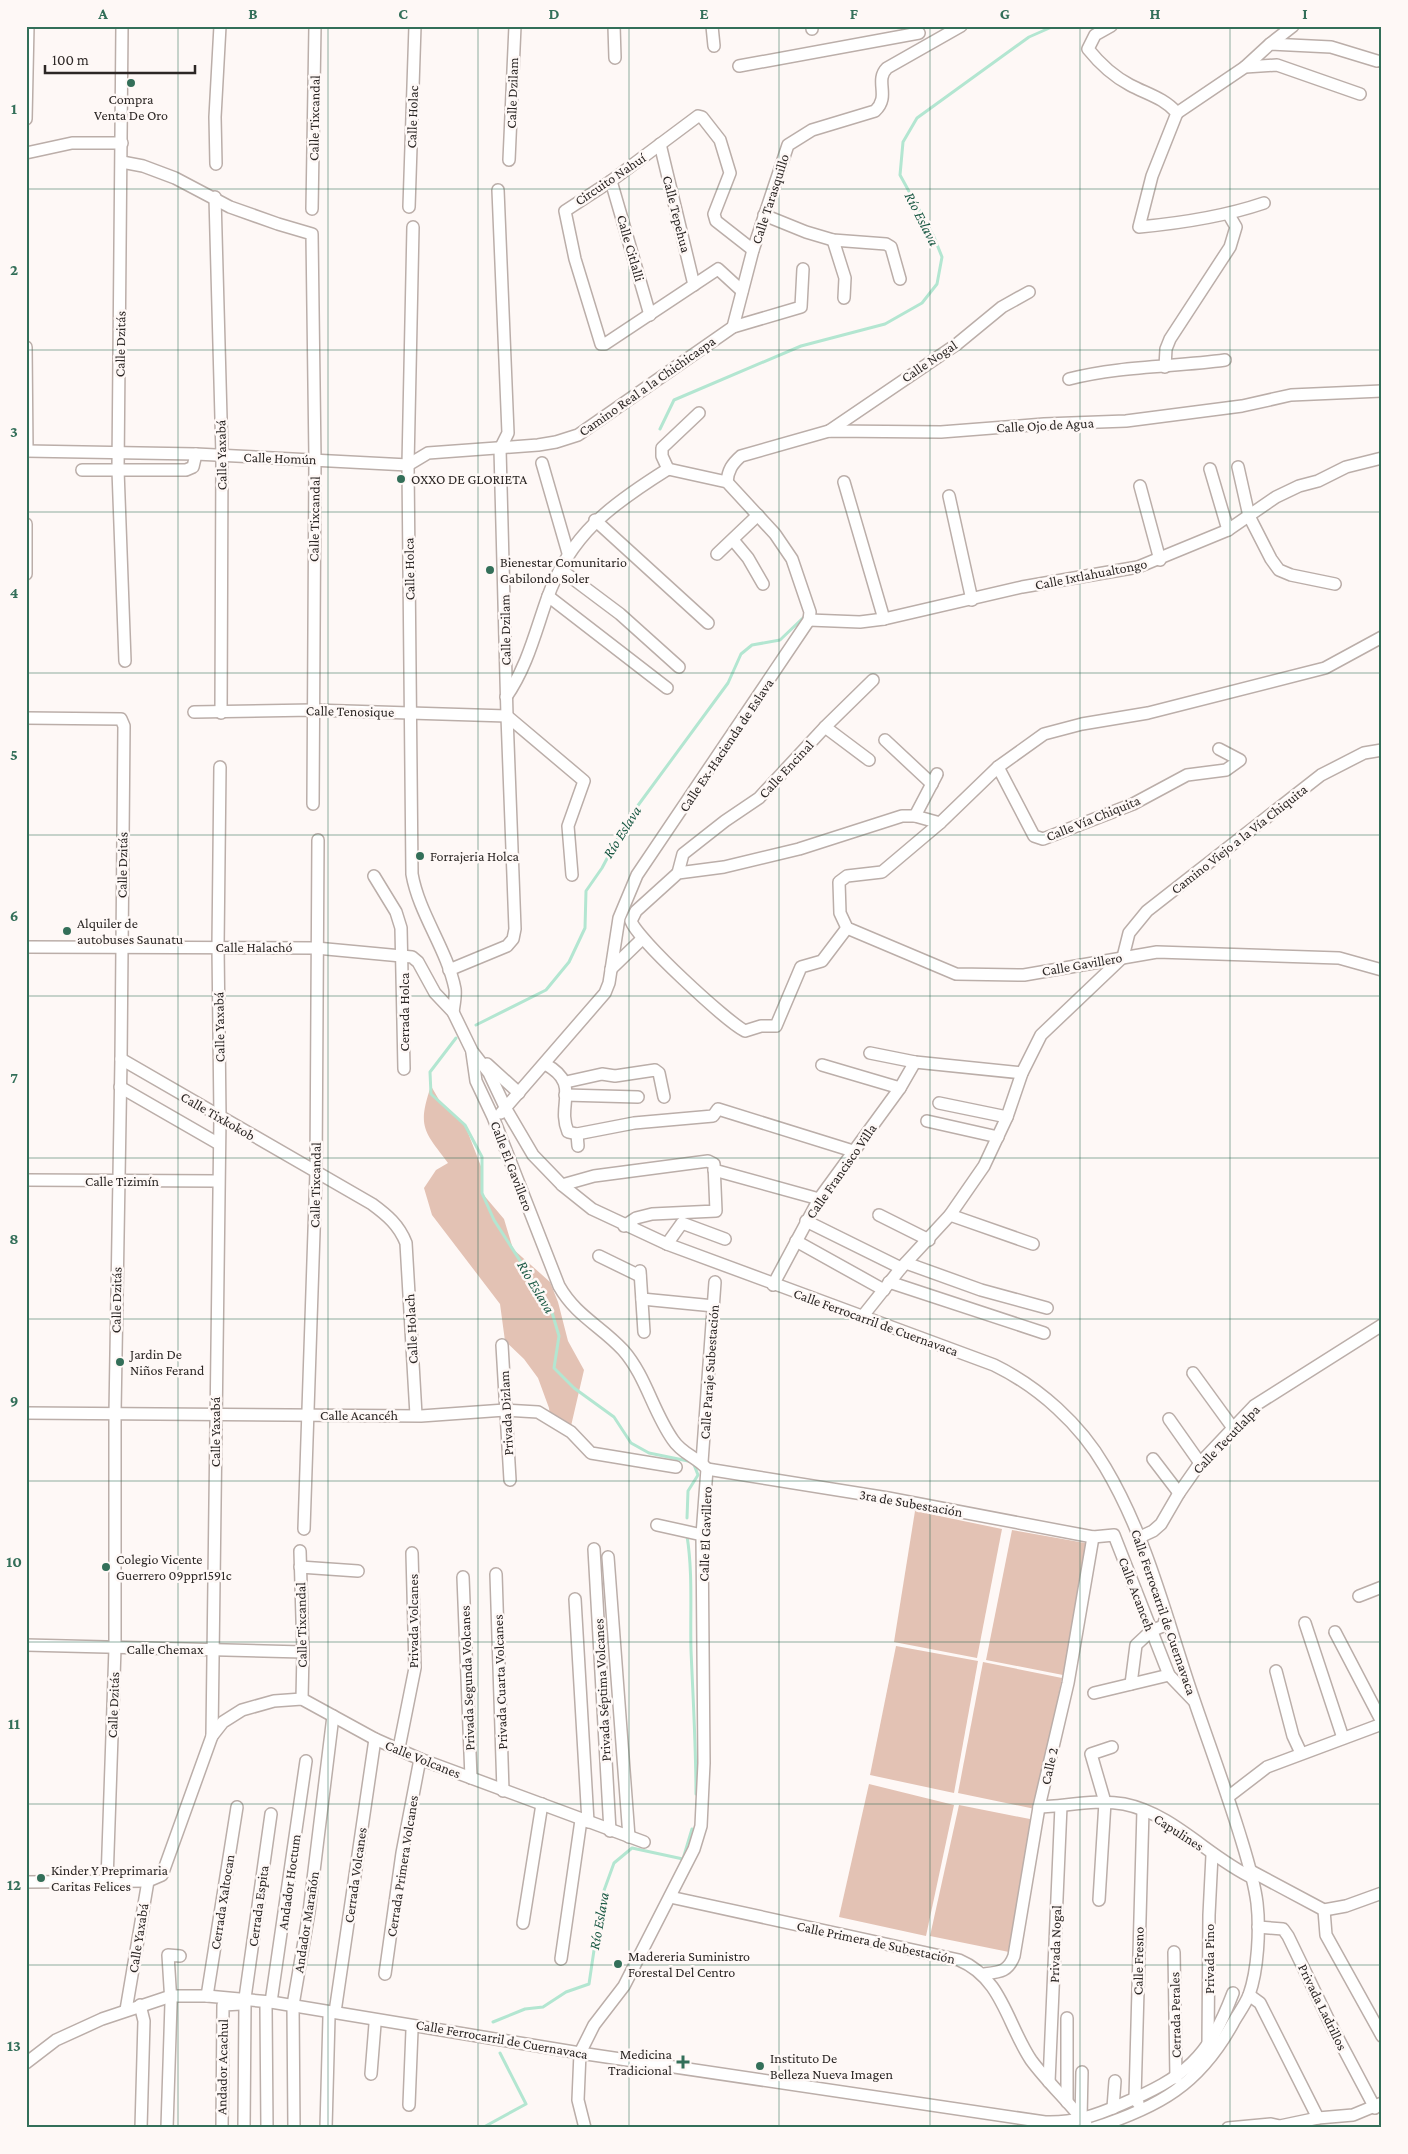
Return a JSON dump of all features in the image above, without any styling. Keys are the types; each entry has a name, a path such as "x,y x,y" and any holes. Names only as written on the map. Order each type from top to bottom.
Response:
{"street":[{"path":"26,119 28,26"},
{"name":"Calle Dzitás","path":"122,26 118,470 125,661"},
{"path":"216,164 215,117 220,26"},
{"name":"Calle Tixcandal","path":"312,209 315,26"},
{"name":"Calle Holac","path":"410,207 415,26"},
{"name":"Calle Dzilam","path":"509,160 515,26"},
{"path":"614,26 615,58"},
{"path":"712,26 714,46"},
{"name":"Calle Tarasquillo","path":"733,327 753,250 788,145 812,130 875,111 881,105 884,98 882,81 884,71 961,26"},
{"path":"1111,26 1095,34 1088,49 1101,65 1129,84 1168,103 1177,113"},
{"path":"1264,203 1230,215 1139,227 1152,176 1177,113 1245,67 1293,26"},
{"path":"739,66 918,29 919,42 915,52"},
{"path":"1270,44 1331,47 1377,61"},
{"path":"1245,67 1276,65 1360,94"},
{"name":"Circuito Nahuí","path":"742,291 718,269 605,344 601,344 598,339 565,216 568,207 611,181 698,116 702,116 720,140 730,173 714,214 716,221 753,250"},
{"path":"26,153 72,143 122,143"},
{"name":"Calle Tepehua","path":"660,144 694,285"},
{"path":"122,162 143,166 215,197"},
{"name":"Calle Citlalli","path":"611,181 650,315"},
{"name":"Calle Dzilam","path":"449,970 498,951 513,939 516,929 506,697 500,449 508,433 498,190"},
{"name":"Calle Tixcandal","path":"215,197 230,207 312,234 315,459 312,710 313,804"},
{"name":"Calle Yaxabá","path":"215,197 222,456 221,713"},
{"path":"764,215 806,232 833,240 886,244 891,247 900,280"},
{"path":"1166,367 1166,349 1170,340 1230,247 1236,227 1230,215"},
{"name":"Calle Holca","path":"413,227 408,465 412,874 414,889 424,908 449,970"},
{"path":"833,240 845,278 844,298"},
{"name":"Camino Real a la Chichicaspa","path":"500,449 556,442 578,435 733,327 801,307 803,269"},
{"name":"Calle Nogal","path":"829,431 957,344 1002,308 1029,292"},
{"path":"26,347 27,451"},
{"path":"1069,379 1088,374 1225,360"},
{"name":"Calle Ojo de Agua","path":"727,482 728,473 733,463 741,456 829,431 941,432 1126,420 1242,406 1291,395 1382,391"},
{"path":"668,469 662,456 662,448 699,413"},
{"path":"408,465 428,453 500,449"},
{"name":"Calle Homún","path":"27,451 196,454 408,465"},
{"path":"82,470 191,469 196,454"},
{"name":"Calle Ixtlahualtongo","path":"809,620 860,622 884,620 1022,587 1119,571 1160,560 1228,530 1276,497 1299,486 1318,481 1346,467 1382,458"},
{"path":"542,463 568,553"},
{"path":"1238,466 1249,516 1271,559 1279,570 1291,575 1335,584"},
{"path":"506,697 518,680 525,665 548,596 568,553 595,520 626,496 668,469 727,482 758,515 775,534 792,559 810,612 809,620"},
{"path":"1210,469 1228,530"},
{"path":"844,482 884,620"},
{"path":"1140,486 1160,560"},
{"path":"949,496 972,600"},
{"path":"717,554 758,515"},
{"path":"595,520 708,624"},
{"path":"26,524 26,574"},
{"path":"733,540 748,558 763,584"},
{"path":"560,569 620,614 678,667"},
{"path":"548,596 667,688"},
{"name":"Calle Ex-Hacienda de Eslava","path":"494,1117 506,1109 605,993 611,968 618,918 637,875 809,620"},
{"path":"940,823 915,816 902,816 800,849 724,867 678,873 633,915 633,926 642,938 681,977 745,1031 761,1026 776,1026 802,967 822,961 846,928 840,913 839,882 848,876 882,872 940,823 998,767 1044,734 1082,724 1148,713 1325,668 1382,637"},
{"name":"Calle Encinal","path":"678,873 683,854 725,821 759,798 825,727 874,680"},
{"name":"Calle Tenosique","path":"194,712 312,710 507,716"},
{"path":"507,716 584,781 568,826 572,874"},
{"name":"Calle Dzitás","path":"26,718 121,719 124,734 121,1059 114,1413 115,1648 107,1881"},
{"path":"825,727 869,760"},
{"path":"885,740 934,779 915,816"},
{"name":"Calle Vía Chiquita","path":"998,767 1034,836 1043,839 1133,804 1187,775 1226,770 1240,760 1219,750"},
{"name":"Camino Viejo a la Vía Chiquita","path":"1123,957 1128,933 1147,910 1321,775 1364,754 1382,750"},
{"name":"Calle Yaxabá","path":"126,2010 148,1881 157,1878 164,1871 212,1736 217,1181 220,1118 218,946 220,767"},
{"name":"Calle Tixcandal","path":"304,1529 316,1172 318,840"},
{"name":"Cerrada Holca","path":"374,876 396,912 402,928 404,955 404,1069"},
{"name":"Calle Gavillero","path":"846,928 956,974 1024,975 1157,952 1339,958 1382,970"},
{"path":"611,968 642,938"},
{"name":"Calle Halachó","path":"26,947 218,946 316,948 404,955"},
{"path":"404,955 418,962 435,993 453,1012 472,1051 519,1093"},
{"path":"862,1317 903,1265 929,1240 950,1215 984,1166 1007,1117 1022,1073 1041,1035 1123,957"},
{"path":"449,970 455,991 453,1012"},
{"name":"Calle Ferrocarril de Cuernavaca","path":"472,1051 489,1073 506,1109 533,1155 562,1185 592,1209 624,1226 667,1244 994,1365 1031,1386 1061,1412 1091,1446 1106,1467 1140,1537 1228,1797 1252,1875 1258,1927 1249,1994 1228,2033 1208,2063 1187,2085 1145,2109 1094,2128"},
{"name":"Calle El Gavillero","path":"472,1051 476,1081 494,1117 559,1286 567,1300 578,1312 622,1349 634,1366 673,1441 685,1454 704,1465 702,1535 704,1763 701,1826 694,1849 624,1986 594,2026 579,2056"},
{"path":"870,1053 915,1062 1022,1073"},
{"name":"Calle Tixkokob","path":"121,1059 220,1118 372,1204 389,1217 402,1231 406,1243"},
{"name":"Calle Francisco Villa","path":"772,1284 819,1200 900,1088 915,1062"},
{"path":"545,1064 557,1072 566,1082 566,1130 577,1134 634,1123 713,1116 718,1109 853,1151"},
{"path":"822,1066 900,1088"},
{"path":"566,1082 600,1074 615,1076 655,1070 659,1073 664,1097"},
{"path":"120,1087 219,1144"},
{"path":"566,1095 638,1097"},
{"path":"939,1103 1007,1117"},
{"path":"927,1120 998,1137"},
{"path":"577,1134 578,1146"},
{"path":"562,1185 594,1176 708,1161 714,1167 819,1200"},
{"path":"624,1226 636,1218 652,1214 713,1213 717,1208 714,1167"},
{"name":"Calle Tizimín","path":"26,1180 217,1181"},
{"path":"879,1215 929,1240"},
{"path":"950,1215 1033,1244"},
{"path":"806,1221 903,1265 981,1290 1047,1308"},
{"path":"667,1244 682,1223 725,1239"},
{"path":"796,1240 887,1286 1044,1333"},
{"name":"Calle Holach","path":"406,1243 416,1415"},
{"path":"599,1256 640,1274 644,1332"},
{"name":"Calle Paraje Subestación","path":"704,1465 715,1282"},
{"path":"642,1299 714,1306"},
{"name":"Calle Tecutlalpa","path":"1140,1537 1153,1531 1161,1524 1178,1493 1200,1463 1254,1406 1382,1325"},
{"name":"Privada Dizlam","path":"502,1345 510,1480"},
{"path":"1194,1373 1233,1428"},
{"name":"Calle Acancéh","path":"26,1413 416,1415 505,1410 538,1412 571,1432 591,1453 676,1467"},
{"path":"1169,1419 1200,1463"},
{"path":"1154,1459 1178,1493"},
{"name":"3ra de Subestación","path":"704,1465 888,1498 1093,1538 1114,1535"},
{"path":"656,1525 702,1535"},
{"name":"Calle Acanceh","path":"1114,1535 1169,1675 1194,1701"},
{"name":"Calle 2","path":"983,1974 1004,1972 1010,1966 1014,1956 1039,1807 1068,1683 1093,1538"},
{"name":"Privada Séptima Volcanes","path":"594,1549 610,1831"},
{"name":"Calle Tixcandal","path":"300,1552 303,1652 302,1698"},
{"name":"Privada Volcanes","path":"399,1748 415,1668 412,1553"},
{"path":"608,1557 629,1837"},
{"path":"300,1567 358,1571"},
{"name":"Privada Cuarta Volcanes","path":"496,1574 503,1791"},
{"name":"Privada Segunda Volcanes","path":"462,1577 470,1778"},
{"path":"1359,1596 1382,1587"},
{"path":"561,1959 584,1821 575,1599"},
{"path":"1131,1684 1134,1649 1151,1632 1163,1626 1166,1617"},
{"path":"1305,1624 1343,1738"},
{"path":"1228,1797 1267,1767 1382,1723 1335,1632"},
{"name":"Calle Chemax","path":"26,1645 303,1652"},
{"path":"1276,1671 1293,1736 1301,1753"},
{"path":"1094,1692 1169,1675"},
{"path":"212,1736 223,1722 242,1710 274,1701 302,1698"},
{"name":"Calle Volcanes","path":"302,1698 376,1739 420,1759 644,1842"},
{"name":"Andador Marañón","path":"294,2128 292,2008 309,1912 333,1716"},
{"name":"Cerrada Volcanes","path":"326,2128 332,2014 376,1739"},
{"path":"1099,1900 1105,1802 1091,1754 1112,1747"},
{"name":"Cerrada Primera Volcanes","path":"385,1974 402,1853 420,1759"},
{"name":"Andador Hoctum","path":"267,2128 268,2004 306,1762"},
{"name":"Capulines","path":"1039,1807 1105,1802 1143,1810 1166,1820 1193,1838 1212,1855 1252,1875"},
{"path":"523,1923 542,1804"},
{"name":"Privada Nogal","path":"1049,2082 1060,1806"},
{"name":"Cerrada Xaltocan","path":"207,1996 237,1807"},
{"name":"Calle Fresno","path":"1135,2098 1143,1810"},
{"name":"Cerrada Espita","path":"244,2128 245,2001 271,1814"},
{"name":"Privada Pino","path":"1208,2063 1209,1915 1212,1855"},
{"path":"1252,1875 1324,1910 1346,1906 1382,1893"},
{"path":"26,1882 148,1881"},
{"name":"Calle Primera de Subestación","path":"670,1897 959,1960 974,1966 983,1974 1030,2058 1084,2122"},
{"path":"1324,1910 1326,1935 1382,2036"},
{"name":"Privada Ladrillos","path":"1258,1927 1283,1929 1288,1936 1331,2025 1378,2105"},
{"name":"Cerrada Perales","path":"1174,1952 1176,2078"},
{"path":"167,2128 170,2002 168,1955 180,1956"},
{"name":"Calle Ferrocarril de Cuernavaca","path":"26,2063 56,2040 83,2026 126,2010 140,2005 207,1996 332,2014 579,2056 1045,2122 1084,2122 1176,2078 1208,2044 1224,2018 1233,1993"},
{"path":"1249,1994 1260,2003 1318,2118"},
{"name":"Calle Ferrocarril de Cuernavaca","path":"223,2005 245,2001"},
{"path":"140,2005 144,2021 141,2128"},
{"name":"Andador Acachul","path":"222,2128 223,2005"},
{"name":"Calle Ferrocarril de Cuernavaca","path":"332,2014 412,2030 1030,2128"},
{"path":"1067,2018 1067,2102"},
{"path":"371,2074 376,2024"},
{"path":"409,2105 412,2030"},
{"path":"579,2056 578,2100 585,2128"},
{"path":"1082,2072 1084,2122"},
{"path":"1113,2108 1115,2081"},
{"path":"1135,2098 1145,2109"},
{"path":"1228,2128 1271,2124 1280,2127 1318,2118 1353,2115 1378,2105"}],"shaded area":[{"path":"431,1086 442,1105 465,1125 482,1169 482,1193 504,1219 513,1249 550,1282 558,1302 568,1341 584,1370 571,1426 550,1417 549,1408 538,1378 524,1359 505,1341 500,1304 432,1215 424,1188 436,1170 448,1163 433,1143 425,1128 424,1111"},
{"path":"915,1511 1002,1529 977,1658 894,1642"},
{"path":"1012,1530 1091,1544 1068,1676 986,1660"},
{"path":"896,1646 978,1661 954,1793 870,1775"},
{"path":"983,1662 1062,1678 1035,1809 958,1793"},
{"path":"869,1784 954,1805 926,1936 839,1917"},
{"path":"959,1805 1035,1820 1009,1952 930,1936"}],"waterway":[{"name":"Río Eslava","path":"660,429 674,400 801,346 885,324 922,303 937,284 942,257 934,237 900,175 903,142 917,118 1029,37 1054,26"},
{"name":"Río Eslava","path":"476,1025 546,990 569,962 585,928 586,891 602,868 628,819 728,683 741,654 752,645 780,640 804,617"},
{"name":"Río Eslava","path":"456,1038 430,1072 431,1094 465,1125 482,1157 482,1193 494,1220 551,1309 559,1336 554,1368 574,1388 614,1417 631,1443 649,1453 693,1462 698,1475 688,1491 687,1518"},
{"name":"Río Eslava","path":"687,1536 691,1578 691,1650 696,1794"},
{"name":"Río Eslava","path":"493,2022 525,2009 543,2007 566,1992 589,1984 602,1896 614,1863 632,1848 683,1859 692,1829"},
{"name":"Río Eslava","path":"482,2128 526,2104 500,2053"}],"place":[{"name":"Compra Venta De Oro","path":"131,83"},
{"name":"OXXO DE GLORIETA","path":"401,479"},
{"name":"Bienestar Comunitario Gabilondo Soler","path":"490,570"},
{"name":"Forrajeria Holca","path":"420,856"},
{"name":"Alquiler de autobuses Saunatu","path":"67,931"},
{"name":"Jardin De Niños Ferand","path":"120,1362"},
{"name":"Colegio Vicente Guerrero 09ppr1591c","path":"106,1567"},
{"name":"Kinder Y Preprimaria Caritas Felices","path":"41,1878"},
{"name":"Madereria Suministro Forestal Del Centro","path":"618,1964"},
{"name":"Medicina Tradicional","path":"683,2062"},
{"name":"Instituto De Belleza Nueva Imagen","path":"760,2066"}]}
